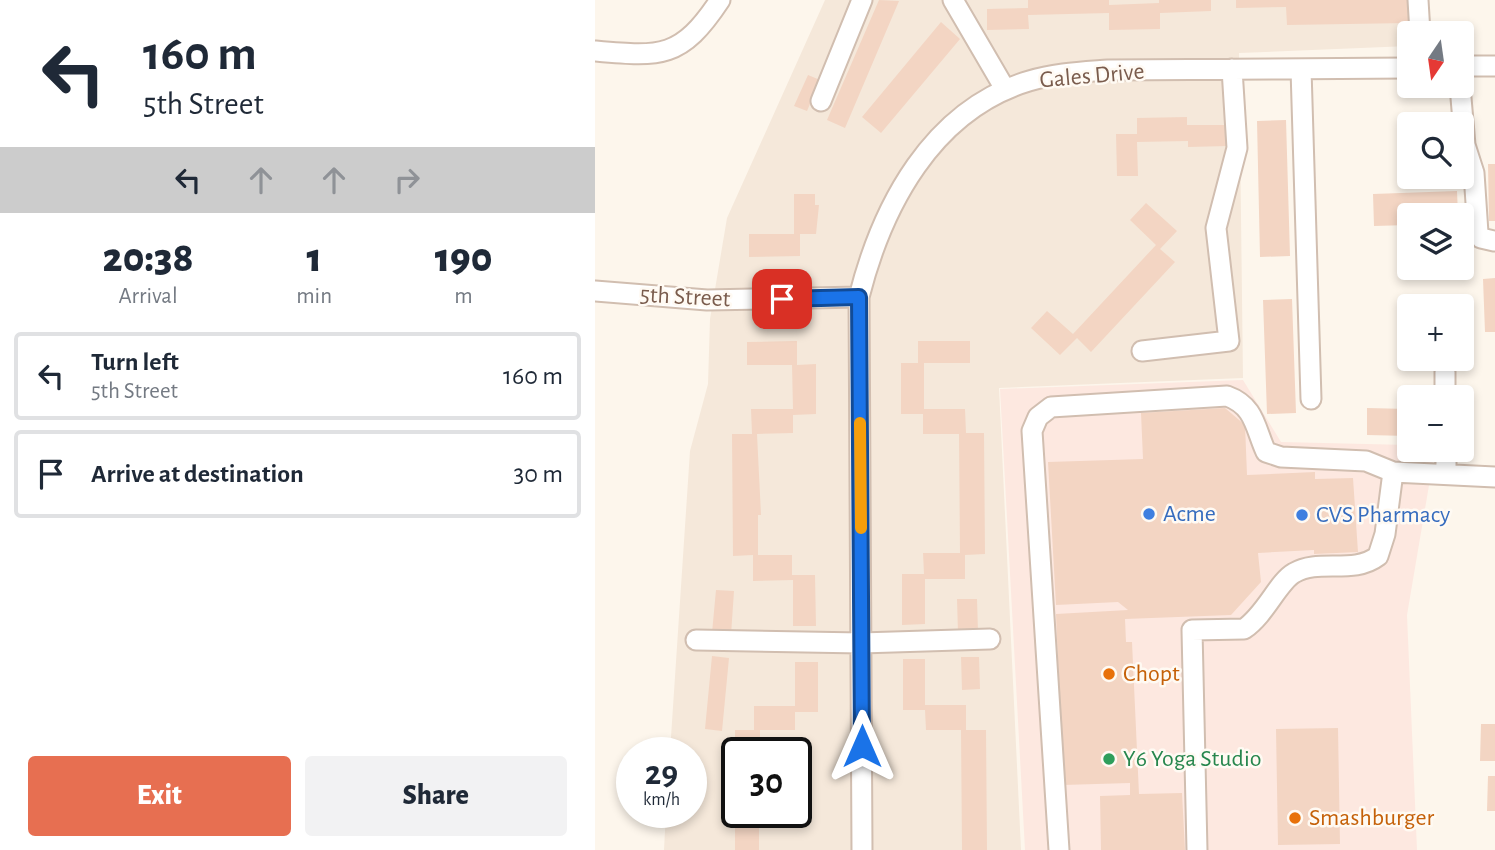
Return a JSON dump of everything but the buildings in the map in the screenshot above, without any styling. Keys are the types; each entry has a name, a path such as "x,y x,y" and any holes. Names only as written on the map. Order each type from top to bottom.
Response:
{"street":[{"path":"595,51 643,55 674,48 702,27 720,0"},
{"path":"821,101 862,0"},
{"path":"953,0 1005,89"},
{"path":"1418,0 1419,21"},
{"path":"1474,66 1495,66"},
{"name":"Gales Drive","path":"862,850 859,297 874,242 900,189 916,165 957,121 1005,89 1061,74 1108,70 1397,68"},
{"path":"1142,351 1229,341 1216,228 1237,148 1232,69"},
{"path":"1301,69 1311,400"},
{"path":"1461,98 1465,145 1473,173 1478,233 1481,238 1494,241"},
{"name":"5th Street","path":"595,291 707,300 859,297"},
{"path":"1445,372 1445,385"},
{"path":"1059,850 1032,431 1033,424 1044,411 1051,407 1227,396 1248,408 1257,422 1266,452 1281,457 1366,461 1392,472 1495,477"},
{"path":"1446,462 1446,474"},
{"path":"1198,850 1192,630 1244,629 1267,608 1291,574 1307,568 1359,565 1378,556 1385,534 1392,472"},
{"path":"696,640 861,643 990,639"}],"shaded area":[{"path":"825,0 1425,0 1428,21 1397,21 1397,46 1239,53 1243,378 999,388 1021,850 664,850 665,828 707,828 707,737 671,737 690,451 708,384 710,319 727,218"},
{"path":"1243,380 1281,442 1397,445 1397,462 1433,462 1407,615 1417,850 1025,850 1000,389"}],"slow traffic":[{"path":"860,423 861,528"}],"place":[{"name":"Acme","path":"1149,514"},
{"name":"CVS Pharmacy","path":"1302,515"},
{"name":"Chopt","path":"1109,674"},
{"name":"Y6 Yoga Studio","path":"1109,759"},
{"name":"Smashburger","path":"1295,818"}],"route":[{"path":"782,299 859,297 862,746"}]}
